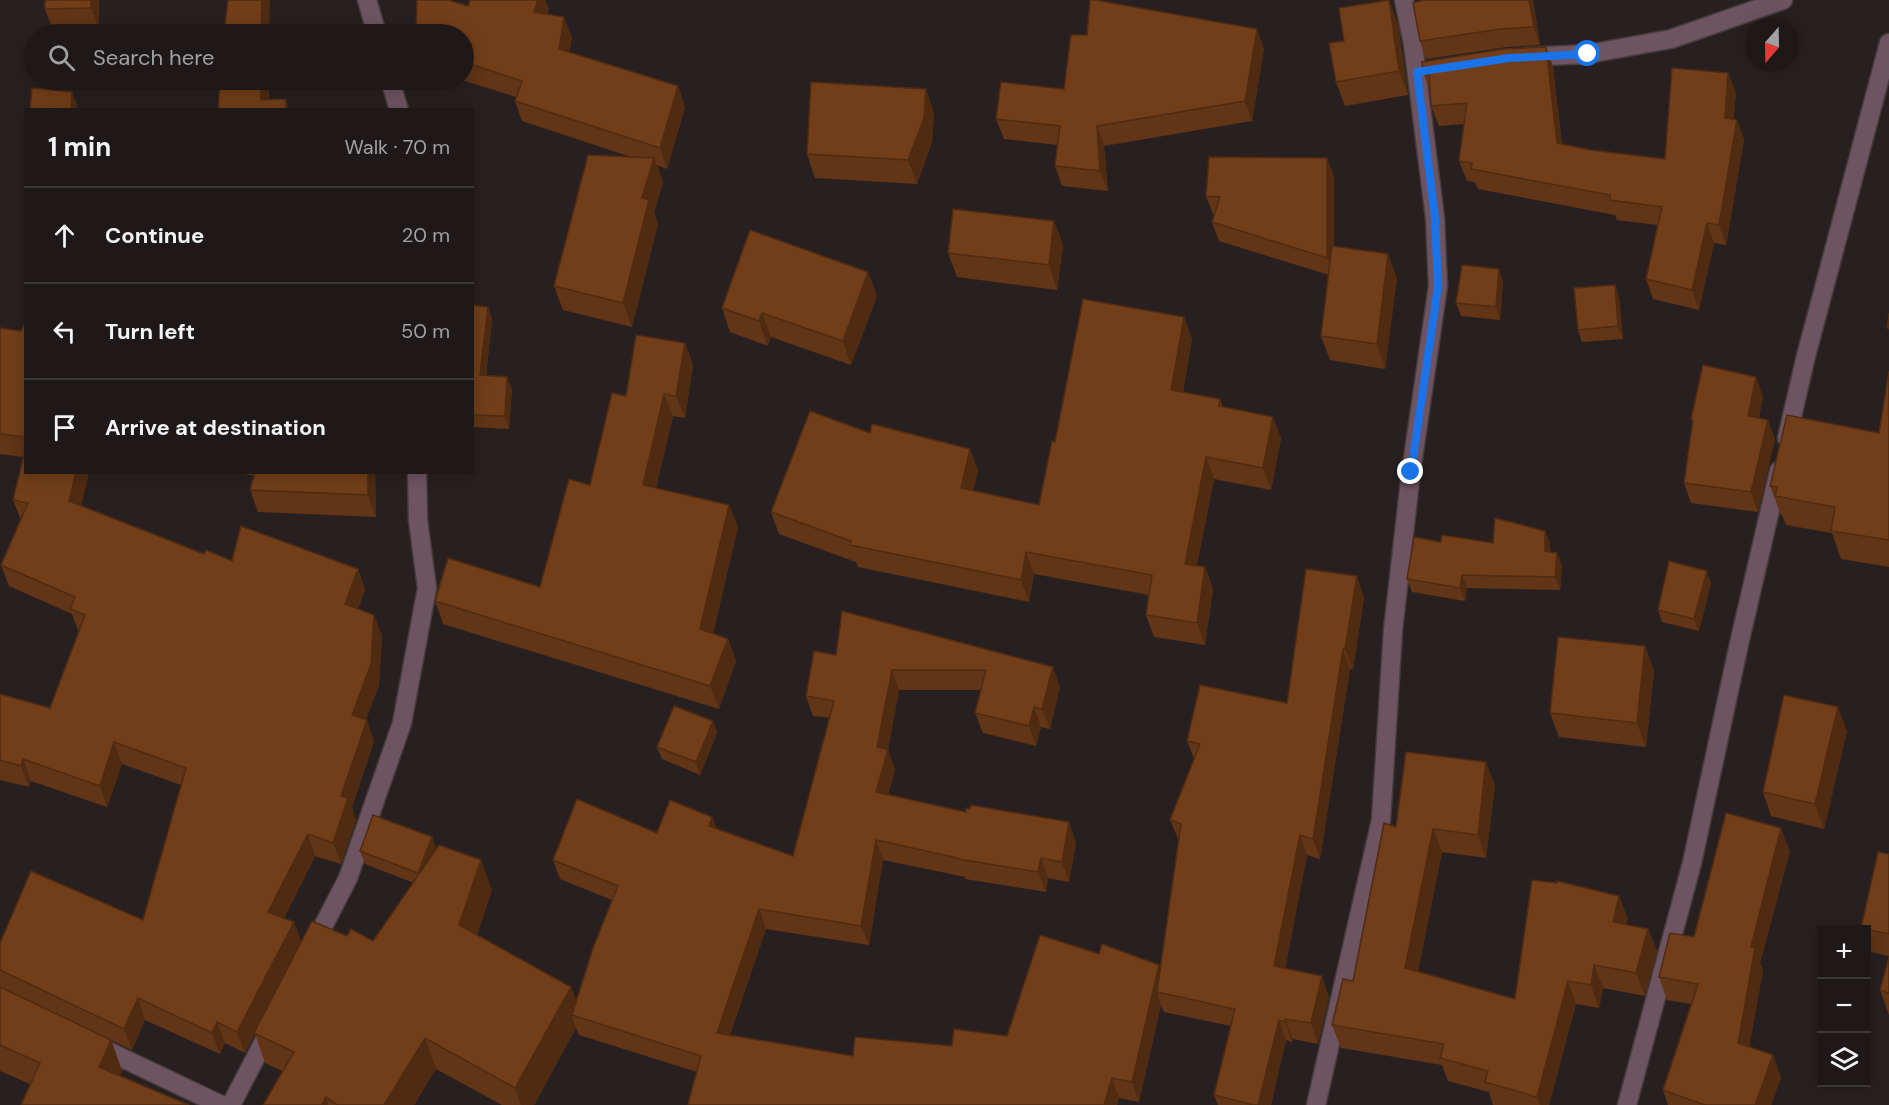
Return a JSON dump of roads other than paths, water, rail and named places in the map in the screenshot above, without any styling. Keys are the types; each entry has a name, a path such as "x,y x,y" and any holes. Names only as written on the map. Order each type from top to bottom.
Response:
{"street":[{"path":"367,0 374,24"},
{"path":"1316,1105 1381,820 1394,630 1411,472 1438,286 1423,71 1404,0"},
{"path":"1509,58 1588,54 1671,39 1783,0"},
{"path":"1627,1105 1692,863 1739,644 1806,356 1889,43"},
{"path":"393,90 398,108"},
{"path":"305,960 348,878 402,723 428,588 418,520 417,474"},
{"path":"231,1105 279,1012"},
{"path":"84,1040 221,1105"}]}
